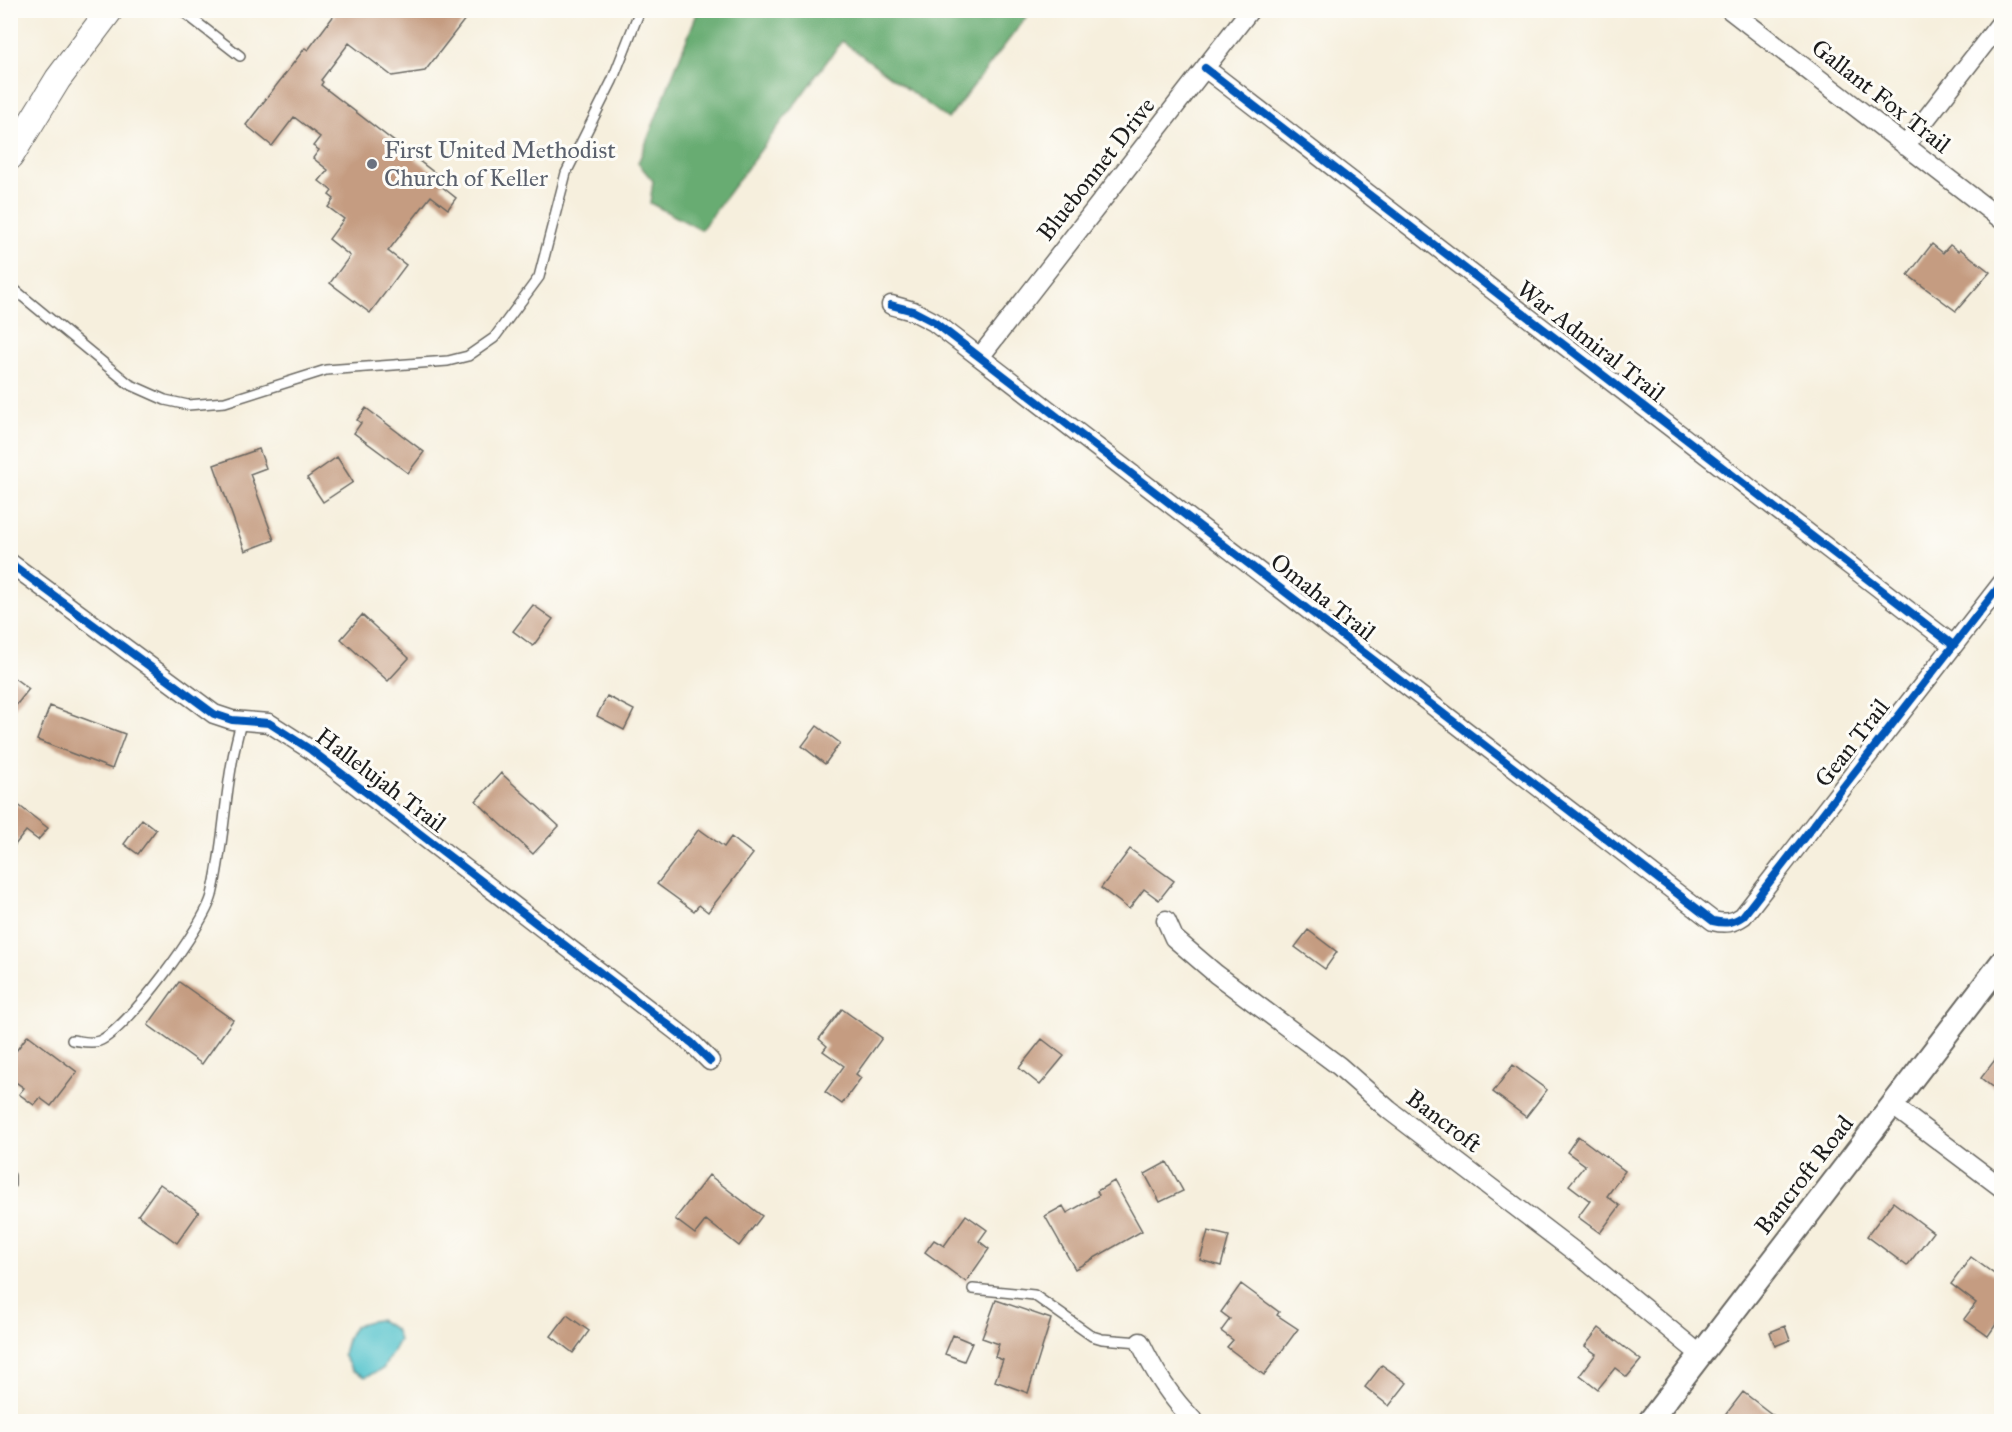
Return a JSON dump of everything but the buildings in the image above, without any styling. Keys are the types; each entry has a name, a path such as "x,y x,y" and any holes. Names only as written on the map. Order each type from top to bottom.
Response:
{"main road":[{"path":"10,157 58,79 110,10"}],"street":[{"name":"Bluebonnet Drive","path":"980,357 1250,10"},
{"name":"Gallant Fox Trail","path":"1730,10 2001,220"},
{"path":"1905,146 2001,21"},
{"name":"War Admiral Trail","path":"1205,68 1953,645"},
{"name":"Omaha Trail","path":"891,305 926,317 1713,921 1729,923"},
{"name":"Hallelujah Trail","path":"10,563 214,714 269,723 311,750 692,1043 710,1061"},
{"name":"Gean Trail","path":"1729,923 1743,915 2001,583"},
{"name":"Bancroft","path":"1166,920 1174,938 1216,974 1339,1066 1389,1110 1579,1255 1701,1355"},
{"name":"Bancroft Road","path":"1649,1422 2001,962"},
{"path":"1892,1105 2001,1188"},
{"path":"1140,1342 1158,1378 1172,1399 1195,1422"}],"lane":[{"path":"181,10 240,56"},
{"path":"10,286 129,384 165,400 188,405 225,402 326,370 448,361 468,356 494,338 539,277 566,173 612,81 640,10"},
{"path":"72,1040 98,1042 119,1028 152,989 203,914 212,897 233,750 242,720"},
{"path":"10,1176 10,1185"},
{"path":"973,1289 1034,1295 1092,1336 1140,1342"}],"green space":[{"path":"698,10 1031,11 948,119 842,41 701,230 650,203 653,181 638,163"}],"water":[{"path":"379,1320 395,1329 399,1340 383,1369 365,1377 352,1370 343,1355 345,1346 353,1328 363,1323"}],"cycle path":[{"path":"1205,68 1953,645"},
{"path":"891,305 913,311 934,322 1713,921 1729,922 1743,916 2002,583"},
{"path":"10,563 214,714 232,720 269,723 311,750 692,1043 710,1061"}],"place":[{"name":"First United Methodist Church of Keller","path":"372,164"}]}
